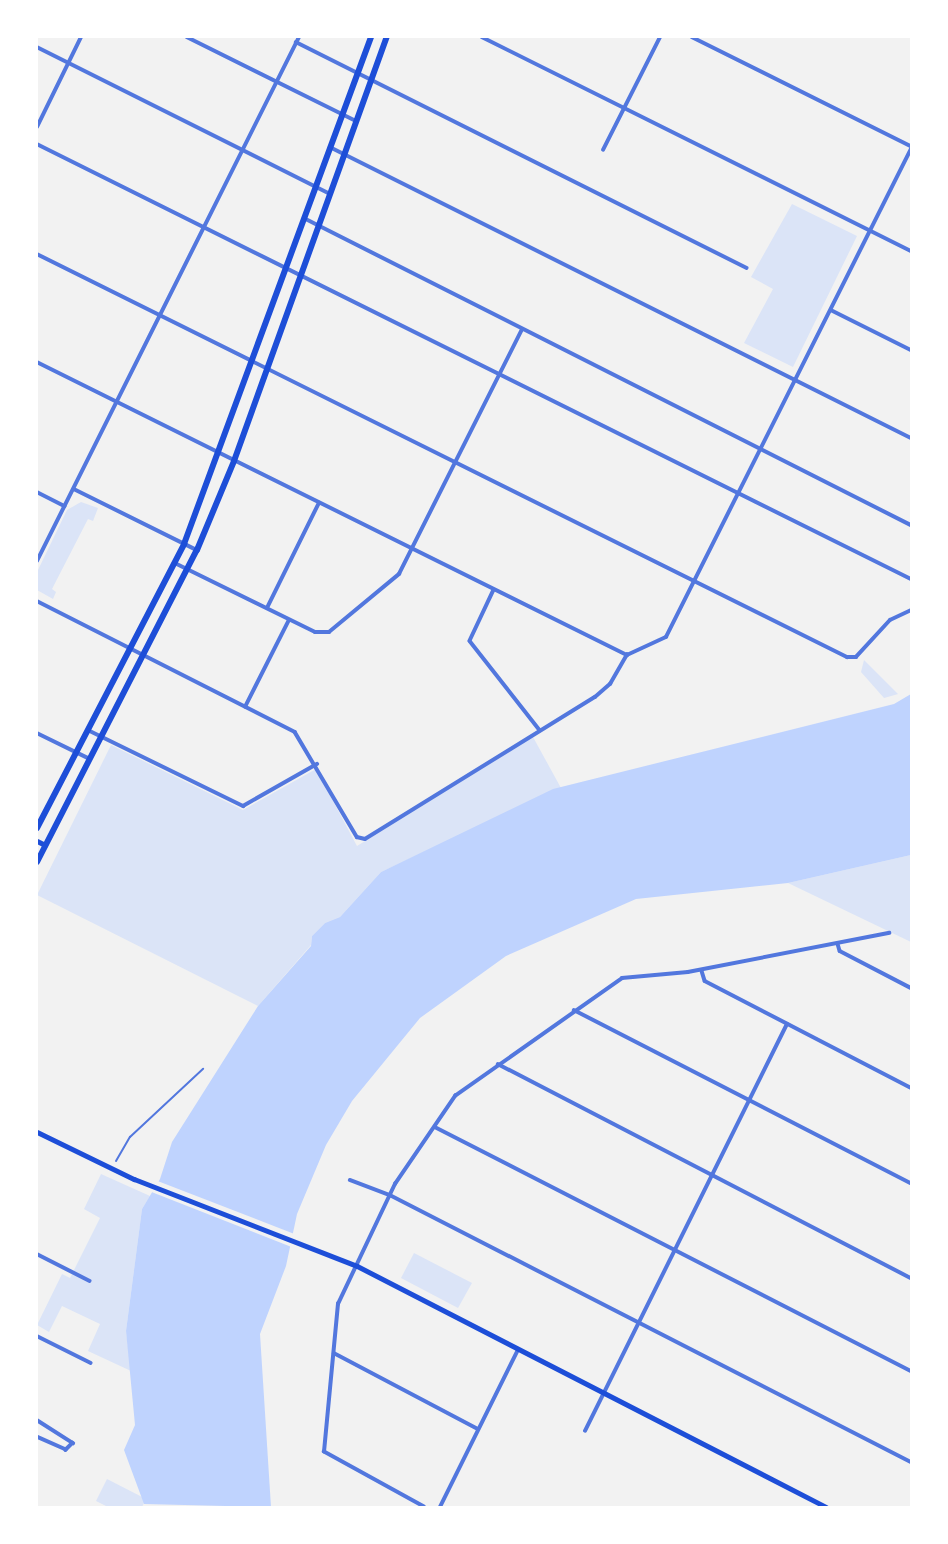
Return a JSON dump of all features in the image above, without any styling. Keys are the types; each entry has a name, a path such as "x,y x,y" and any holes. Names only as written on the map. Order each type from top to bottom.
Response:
{"main road":[{"path":"37,828 184,544 370,37"},
{"path":"37,862 197,550 234,461 299,274 387,37"},
{"path":"37,841 46,845"},
{"path":"37,1132 134,1179 357,1266 826,1507"}],"street":[{"path":"37,127 81,37"},
{"path":"187,37 356,121"},
{"path":"482,37 911,251"},
{"path":"603,150 660,37"},
{"path":"37,601 295,732 317,764 360,841 595,697 610,684 627,655 666,638 911,147 692,37"},
{"path":"37,561 297,39 371,80 747,268"},
{"path":"37,47 330,193"},
{"path":"37,144 911,579"},
{"path":"330,148 911,438"},
{"path":"304,218 521,331 911,525"},
{"path":"37,254 847,657 856,657 890,620 911,610"},
{"path":"831,310 911,350"},
{"path":"174,563 315,632 329,632 399,574 521,331"},
{"path":"37,362 627,655"},
{"path":"73,489 197,550"},
{"path":"37,492 65,506"},
{"path":"267,608 319,503"},
{"path":"494,590 470,641 539,730"},
{"path":"245,707 289,620"},
{"path":"88,730 243,806 317,764"},
{"path":"37,733 90,759"},
{"path":"424,1507 326,1456 338,1304 390,1195 455,1096 622,978 701,970 889,933"},
{"path":"838,944 840,951 911,988"},
{"path":"701,970 705,981 911,1088"},
{"path":"574,1010 911,1184"},
{"path":"585,1431 747,1099 787,1024"},
{"path":"498,1064 911,1278"},
{"path":"435,1126 911,1371"},
{"path":"350,1180 390,1195 911,1462"},
{"path":"37,1254 90,1281"},
{"path":"37,1336 91,1363"},
{"path":"440,1507 518,1350"},
{"path":"334,1353 478,1429"},
{"path":"37,1420 73,1443 66,1450 37,1437"}],"lane":[{"path":"116,1161 130,1137 203,1069"}],"shaded area":[{"path":"792,204 857,236 793,367 744,343 773,289 751,277"},
{"path":"81,502 98,508 93,521 88,519 52,589 56,592 53,599 37,590 37,572 67,510"},
{"path":"864,660 898,694 884,698 861,672"},
{"path":"533,737 561,788 381,872 340,917 325,923 312,936 311,945 258,1006 37,895 111,745 243,810 316,769 357,846"},
{"path":"911,855 911,942 788,883"},
{"path":"101,1174 150,1196 142,1209 126,1331 131,1371 88,1351 100,1324 62,1306 49,1332 37,1325 62,1274 70,1278 100,1218 84,1209"},
{"path":"414,1253 472,1283 458,1308 401,1278"},
{"path":"107,1479 146,1499 142,1507 108,1507 96,1501"}],"water":[{"path":"911,694 911,855 788,883 636,899 506,956 420,1018 352,1101 326,1145 297,1214 286,1266 260,1334 271,1507 144,1504 124,1450 135,1425 126,1331 142,1209 160,1179 172,1142 258,1006 311,946 312,936 325,923 340,917 381,872 553,789 894,704"}],"pier":[{"path":"155,1180 297,1235 294,1248 149,1191"}]}
